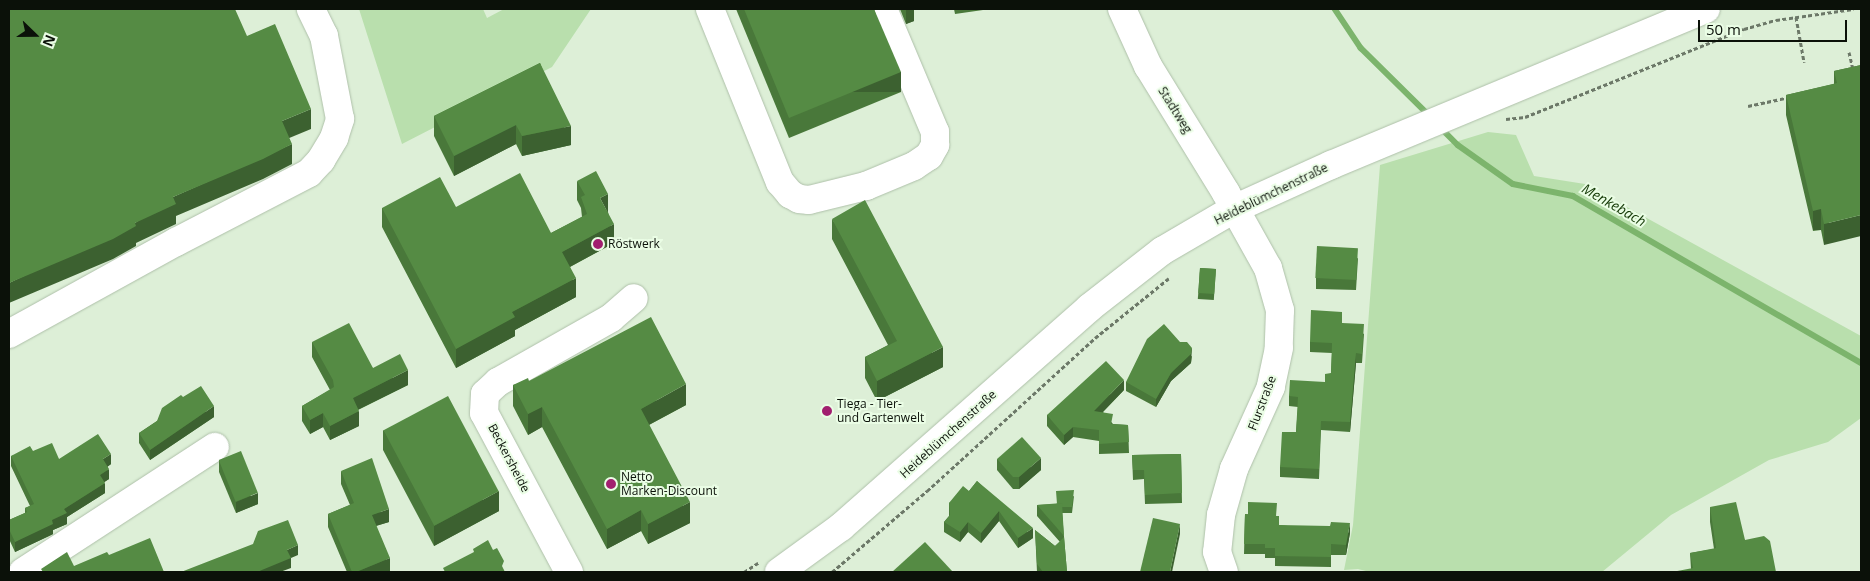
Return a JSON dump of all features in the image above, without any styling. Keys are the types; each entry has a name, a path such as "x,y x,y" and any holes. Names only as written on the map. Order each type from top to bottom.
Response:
{"street":[{"path":"9,334 176,242 308,173 321,160 334,138 340,119 324,36 311,9"},
{"path":"710,9 780,182 790,194 799,199 810,200 866,186 914,166 928,156 935,145 935,132 883,9"},
{"name":"Stadtweg","path":"1122,9 1148,66 1234,209"},
{"name":"Heideblümchenstraße","path":"779,572 841,526 882,492 1124,278 1162,251 1234,209 1419,128 1706,9"},
{"name":"Flurstraße","path":"1224,572 1217,552 1221,515 1234,469 1271,387 1279,348 1280,329 1280,310 1268,268 1234,209"},
{"name":"Beckersheide","path":"569,572 484,413 485,394 498,382 611,318 634,298"},
{"path":"23,572 215,447"}],"path":[{"path":"1500,120 1525,117 1718,38 1776,20 1853,9"},
{"path":"1796,17 1804,62"},
{"path":"1849,52 1854,76"},
{"path":"1748,106 1793,97"},
{"path":"832,572 926,491 1095,338 1172,276"}],"green space":[{"path":"359,9 483,9 487,18 504,9 591,9 552,67 402,144"},
{"path":"1488,132 1516,135 1534,176 1585,184 1861,336 1861,418 1828,442 1769,460 1671,515 1602,572 1370,572 1358,569 1344,570 1353,525 1380,165"}],"building":[{"path":"9,9 235,9 247,36 275,24 311,109 282,121 292,144 263,159 173,197 176,204 135,223 136,226 113,239 9,283"},
{"path":"744,9 874,9 901,72 789,118"},
{"path":"540,63 571,126 522,136 516,125 454,156 434,116"},
{"path":"1861,65 1861,215 1824,224 1821,209 1813,211 1786,95 1837,83 1834,71"},
{"path":"596,171 608,194 600,198 614,224 562,252 576,278 512,312 515,317 456,349 382,208 440,177 456,207 520,173 551,233 587,214 581,197 585,195 577,181"},
{"path":"865,200 943,347 877,381 865,357 897,341 832,219"},
{"path":"1317,246 1358,248 1356,280 1315,278"},
{"path":"1200,268 1216,269 1214,294 1198,293"},
{"path":"1311,310 1342,312 1342,323 1364,324 1362,354 1356,353 1350,422 1321,421 1319,469 1280,467 1282,432 1296,432 1298,397 1289,396 1290,380 1325,382 1325,374 1331,373 1332,343 1310,342"},
{"path":"651,317 686,384 641,409 690,502 648,524 641,510 607,529 542,407 528,414 513,385 528,378 529,381"},
{"path":"349,323 373,368 400,354 408,370 353,398 359,411 330,426 323,413 310,420 302,406 334,387 333,380 312,342"},
{"path":"1164,324 1180,342 1187,342 1192,348 1191,354 1171,373 1156,399 1126,382 1147,339"},
{"path":"1106,361 1124,380 1094,411 1113,414 1111,424 1128,425 1129,442 1099,444 1099,430 1073,427 1064,435 1047,415"},
{"path":"201,386 214,406 150,450 139,433 157,421 162,408 181,395 183,397"},
{"path":"448,396 499,491 434,526 384,430"},
{"path":"98,434 111,454 103,459 109,469 100,475 105,483 64,509 67,513 52,520 53,524 15,542 9,529 9,520 27,512 25,508 34,504 11,456 30,446 33,451 52,443 59,459"},
{"path":"1022,437 1041,458 1019,477 1013,477 997,459"},
{"path":"241,451 258,493 236,502 219,460"},
{"path":"1181,454 1182,493 1145,495 1144,470 1133,470 1132,455"},
{"path":"372,458 389,509 372,515 390,558 352,572 328,514 354,503 341,471"},
{"path":"977,481 1033,528 1018,538 999,511 981,533 968,522 960,532 944,522 950,515 949,503 963,486 969,491"},
{"path":"1074,490 1072,507 1062,507 1062,503 1057,504 1056,491"},
{"path":"1248,502 1277,503 1276,516 1279,516 1279,525 1330,526 1331,522 1350,523 1346,545 1331,544 1331,557 1275,556 1275,548 1265,548 1265,544 1244,544 1245,514 1248,515"},
{"path":"1736,502 1745,540 1764,536 1770,541 1776,572 1672,572 1693,568 1690,553 1716,548 1710,507"},
{"path":"1062,503 1064,536 1037,505"},
{"path":"1153,518 1180,524 1170,572 1140,572"},
{"path":"288,520 298,545 287,550 291,558 257,572 181,572 253,544 258,531"},
{"path":"1035,530 1055,546 1064,537 1067,572 1043,572 1037,564"},
{"path":"150,538 164,572 43,572 41,569 67,552 74,566 107,552 109,555"},
{"path":"488,540 493,550 497,548 504,561 502,566 505,572 445,572 443,568 474,552 473,549"},
{"path":"925,542 953,572 892,572"}],"waterway":[{"name":"Menkebach","path":"1335,9 1361,48 1430,116"},
{"name":"Menkebach","path":"1441,128 1458,145 1513,184 1573,196 1861,363"}],"place":[{"name":"Röstwerk","path":"598,244"},
{"name":"Tiega - Tier- und Gartenwelt","path":"827,411"},
{"name":"Netto Marken-Discount","path":"611,484"}]}
